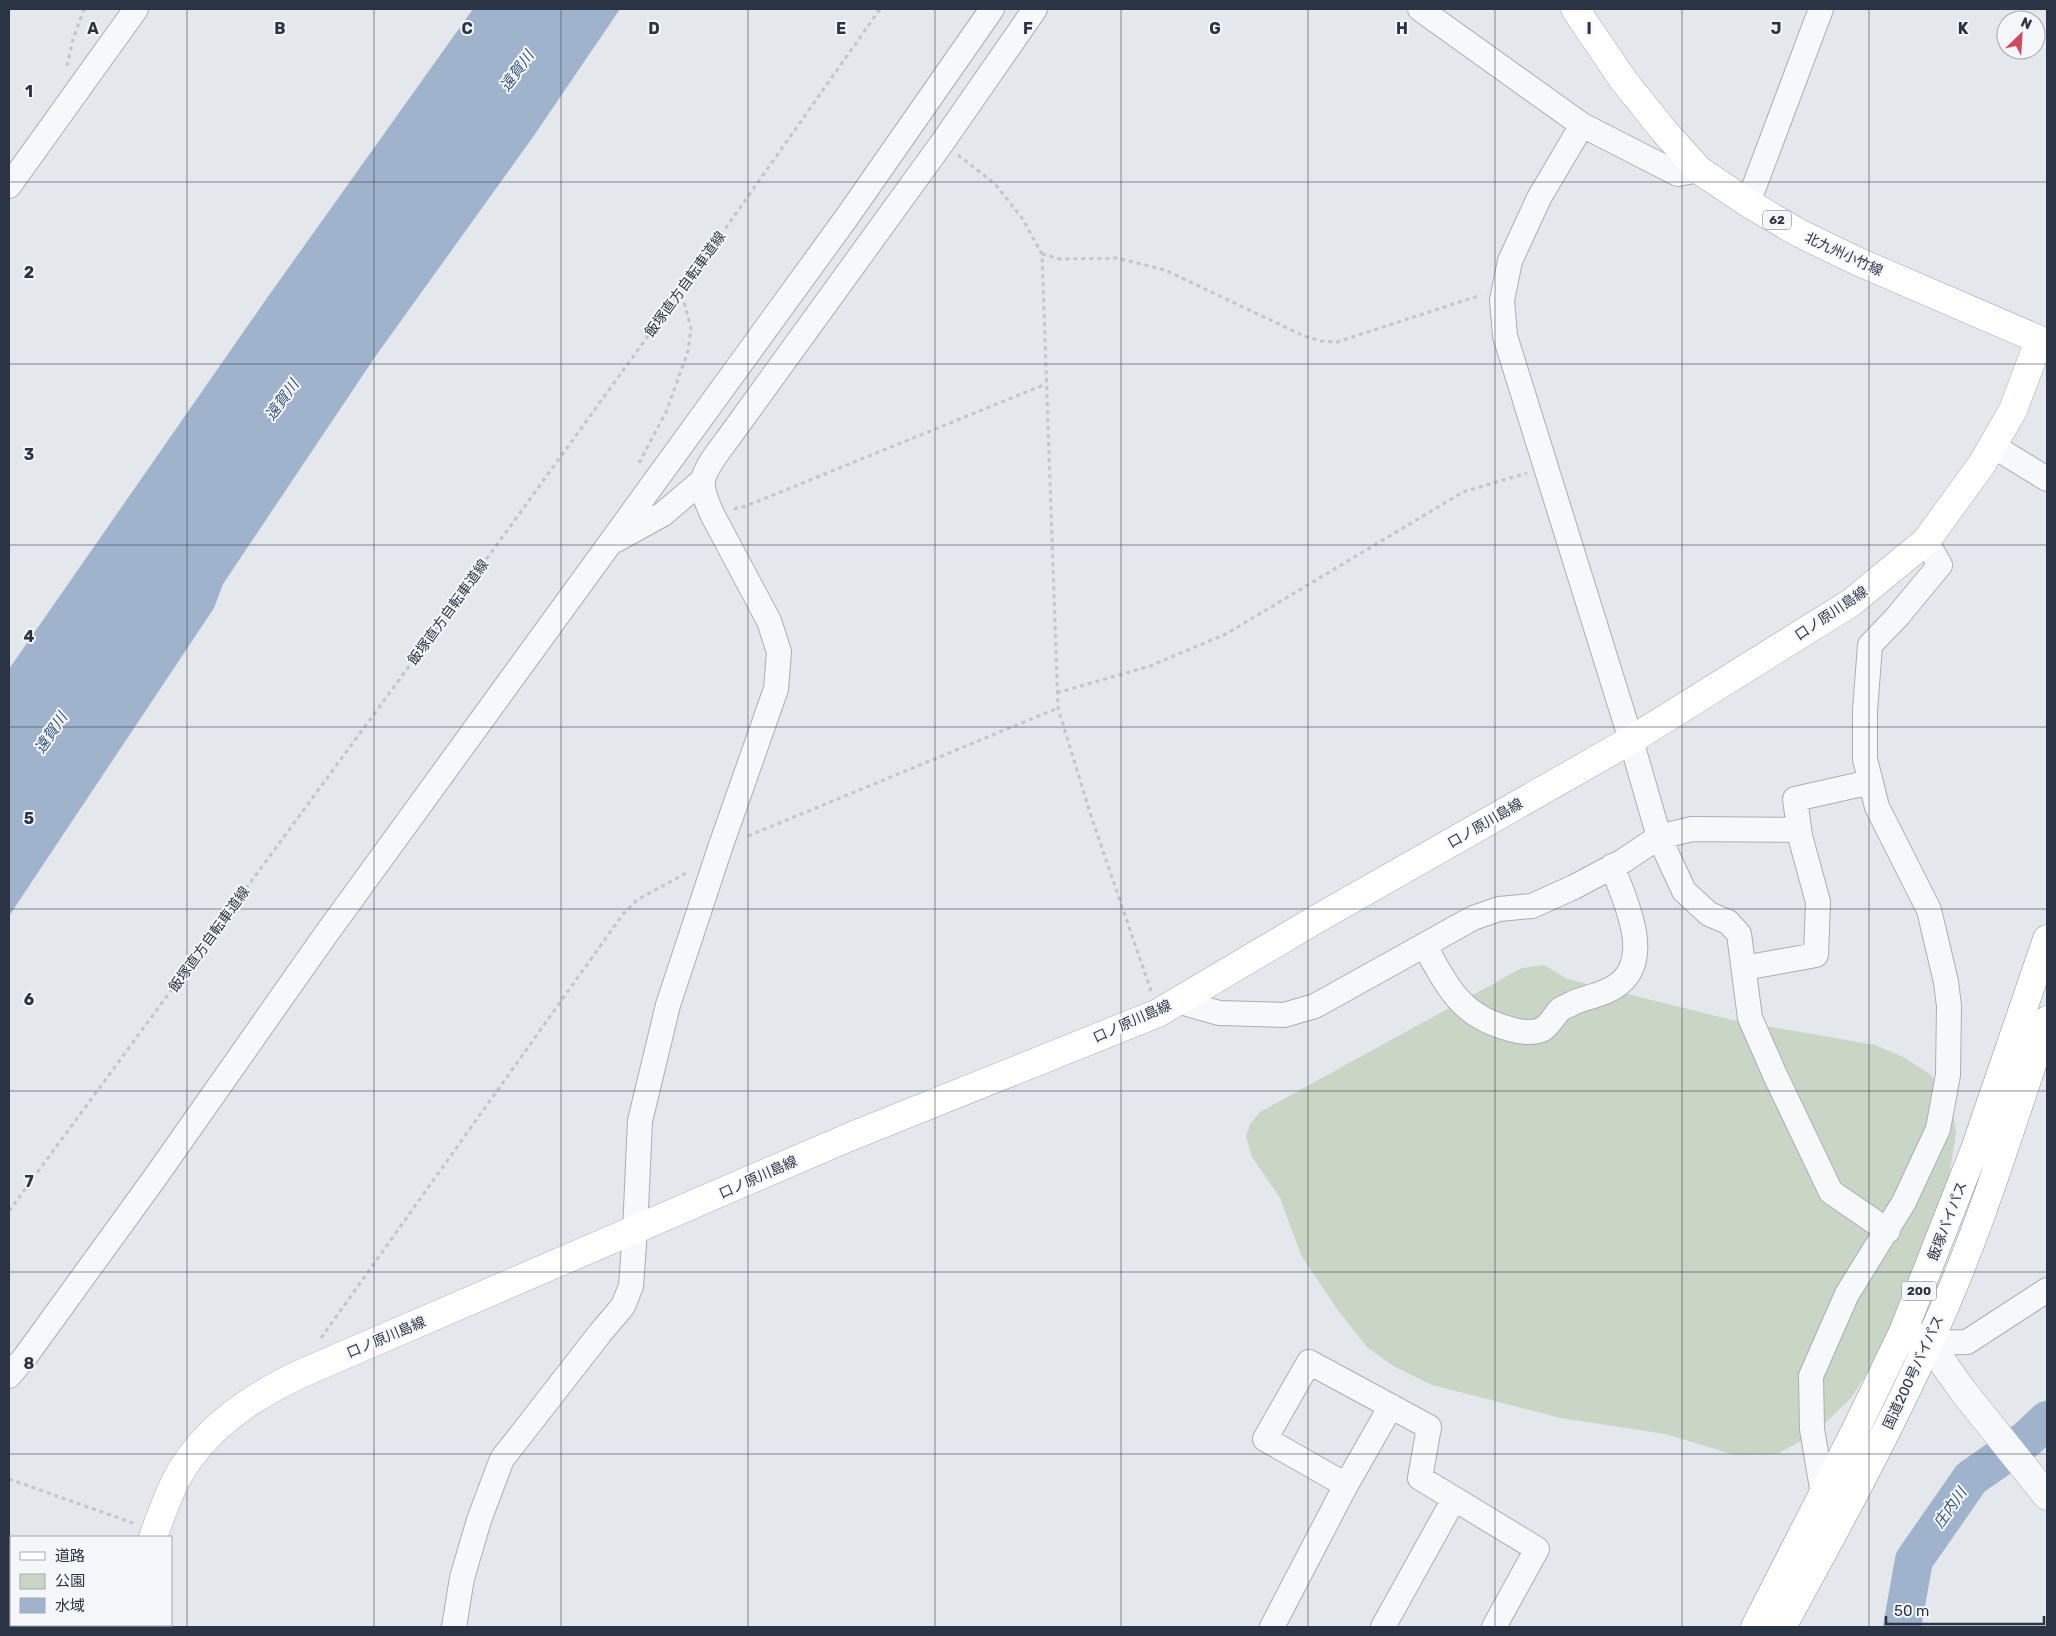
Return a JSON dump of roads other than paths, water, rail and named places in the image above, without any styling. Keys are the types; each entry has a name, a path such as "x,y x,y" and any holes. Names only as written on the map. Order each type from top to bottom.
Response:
{"main road":[{"name":"北九州小竹線","path":"1575,9 1624,81 1664,131 1700,170 1748,203 1799,233 1859,262 2043,342"},
{"name":"口ノ原川島線","path":"154,1534 177,1479 195,1452 212,1433 269,1389 847,1138 1168,1007 1315,920 1631,740 1852,602 1926,541 1993,446 2013,410 2043,342"},
{"name":"飯塚バイパス","path":"1755,1627 1903,1332 1976,1146 2047,939"},
{"name":"国道200号バイパス","path":"1782,1627 1859,1486 1929,1343 1981,1215 2047,1020"}],"street":[{"path":"9,186 136,9"},
{"path":"9,1376 25,1357 154,1179 324,937 847,217 992,9"},
{"path":"611,542 662,514 703,480 714,458 942,143 1035,9"},
{"path":"1420,9 1582,125 1678,174 1700,170"},
{"path":"1748,203 1821,9"},
{"path":"1582,125 1539,198 1510,261 1502,300 1505,336 1631,740 1658,837 1684,891 1709,914 1728,922 1739,934 1750,1018 1831,1192 1888,1230"},
{"path":"1993,446 2047,479"},
{"path":"454,1627 462,1578 479,1520 502,1458 623,1306 630,1286 635,1231 640,1121 668,1005 718,853 776,689 778,652 769,621 712,514 705,497 703,480"},
{"path":"1823,1494 1812,1429 1810,1376 1847,1294 1904,1202 1938,1129 1948,1075 1949,1006 1946,982 1929,910 1877,807 1865,759 1870,645 1897,617 1940,565 1926,541"},
{"path":"1744,968 1816,955 1818,902 1800,830 1795,799 1871,782"},
{"path":"1168,1007 1219,1013 1284,1015 1315,1006 1473,918 1499,909 1532,906 1574,887 1658,837 1692,829 1800,830"},
{"path":"1424,945 1453,994 1465,1008 1499,1026 1522,1032 1544,1029 1561,1009 1614,987 1631,970 1635,955 1635,937 1612,866"},
{"path":"1903,1332 1929,1343 1967,1342 2047,1290"},
{"path":"1929,1343 1963,1391 2045,1493"},
{"path":"1346,1486 1265,1440 1309,1362 1429,1427 1420,1478 1537,1549 1494,1627"},
{"path":"1272,1627 1346,1486 1391,1406"},
{"path":"1384,1627 1454,1498"}],"water":[{"name":"遠賀川","path":"473,9 620,9 533,137 375,357 223,584 214,608 9,916 9,669 267,298"}],"waterway":[{"name":"庄内川","path":"1902,1627 1914,1560 1971,1478 2027,1439 2047,1420"}]}
